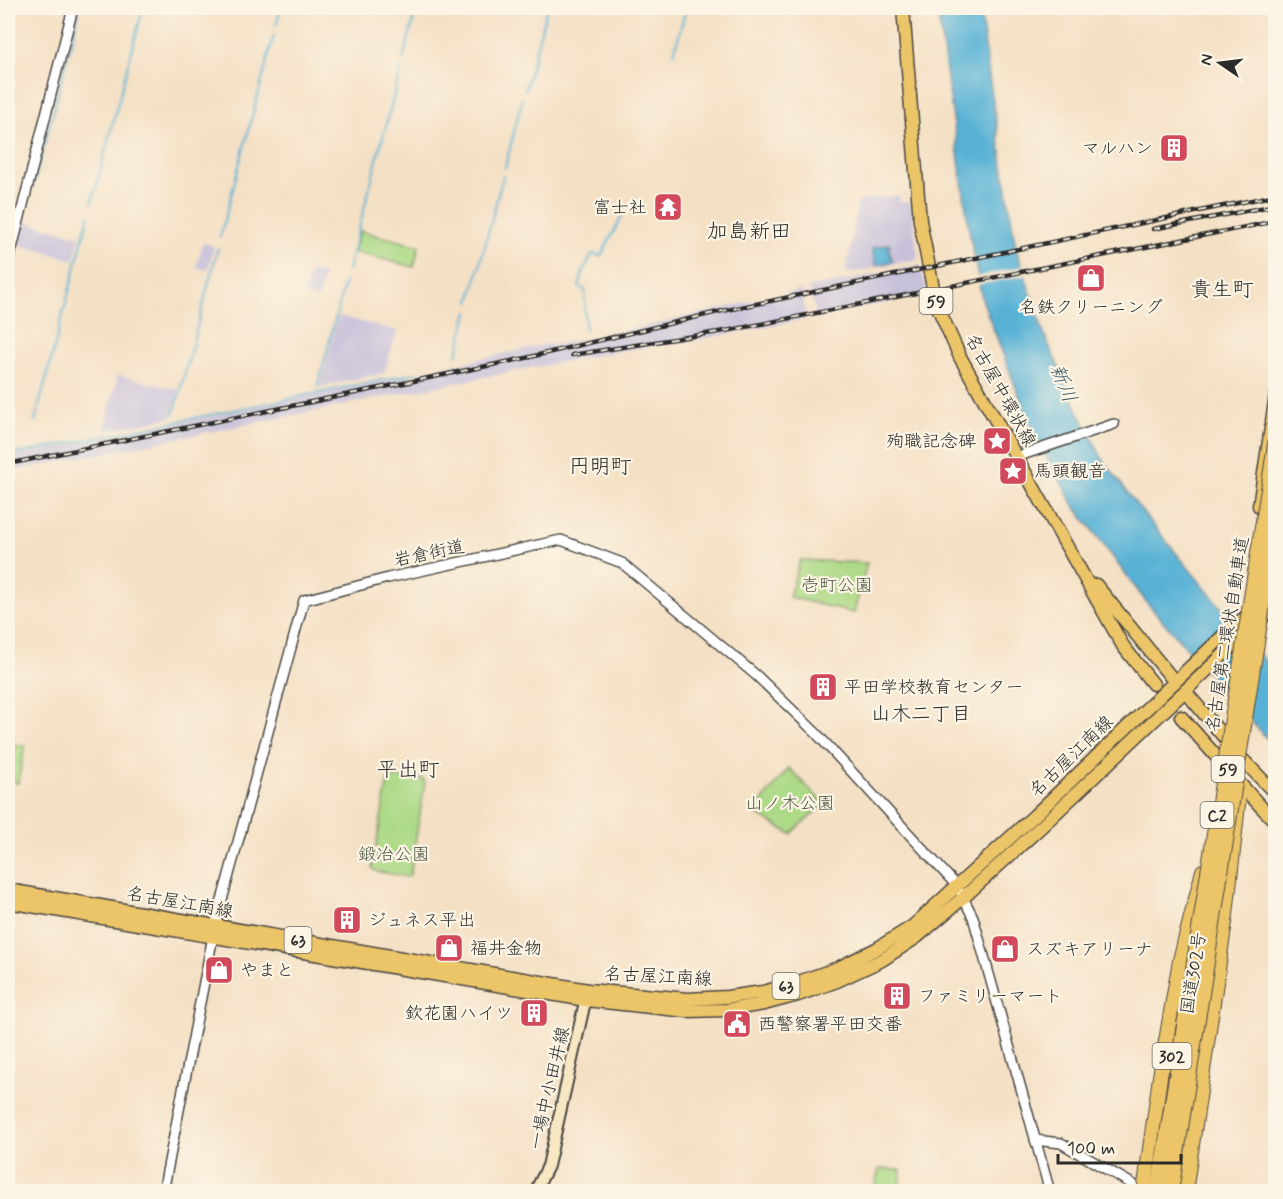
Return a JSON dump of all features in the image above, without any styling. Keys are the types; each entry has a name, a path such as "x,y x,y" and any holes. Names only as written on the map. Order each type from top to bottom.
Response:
{"highway":[{"name":"名古屋第二環状自動車道","path":"1158,1191 1275,438"},
{"name":"名古屋第二環状自動車道","path":"1171,1191 1275,521"},
{"path":"1185,1191 1213,999 1239,795"},
{"path":"1147,1191 1161,1070 1180,960 1192,921 1203,871"}],"main road":[{"name":"名古屋中環状線","path":"903,8 920,221 936,303 960,357 1022,455 1076,561 1123,646 1153,684"},
{"path":"1221,751 1234,646 1241,621 1275,395"},
{"path":"1076,561 1177,680"},
{"path":"1275,567 1272,601 1244,761 1275,794"},
{"name":"名古屋江南線","path":"961,892 1034,816 1223,636 1272,601"},
{"name":"名古屋江南線","path":"8,890 214,931 587,995 688,999 727,998 763,992 838,968 876,949 961,892 1234,646 1272,601"},
{"path":"1187,689 1223,731"},
{"name":"59","path":"1181,717 1275,822"},
{"name":"名古屋江南線","path":"8,902 214,931"},
{"name":"国道302号","path":"1147,1191 1192,921"},
{"name":"国道302号","path":"1177,1191 1222,925"},
{"name":"一場中小田井線","path":"535,1191 548,1166 587,995"}],"street":[{"path":"8,264 73,8"},
{"path":"1022,455 1110,426"},
{"name":"岩倉街道","path":"214,931 304,600 388,578 561,540 622,563 757,676 816,733 961,892"},
{"path":"961,892 973,917 1050,1191"},
{"path":"163,1191 214,931"},
{"path":"1035,1140 1060,1143 1147,1191"}],"shaded area":[{"path":"899,196 900,202 911,202 918,259 846,272 858,204 879,197"},
{"path":"25,222 80,236 74,260 18,245"},
{"path":"203,243 214,246 208,270 196,267"},
{"path":"920,265 928,294 817,317 809,288"},
{"path":"310,271 324,274 318,299 304,295"},
{"path":"802,290 806,319 555,363 8,472 8,458 408,376 413,379 420,377 420,372 548,344 551,346 651,325"},
{"path":"338,316 397,331 384,373 320,387"},
{"path":"118,375 178,390 171,417 104,430"}],"green space":[{"path":"360,231 419,246 414,267 354,252"},
{"name":"壱町公園","path":"800,560 867,563 854,613 789,597"},
{"path":"8,743 25,746 18,783 8,781"},
{"name":"山ノ木公園","path":"789,768 824,804 791,834 753,812"},
{"name":"鍛冶公園","path":"390,778 423,779 425,782 410,875 407,877 375,871 372,868"},
{"path":"879,1169 901,1170 900,1191 874,1191"}],"water":[{"name":"新川","path":"937,8 980,8 1016,249 1044,334 1078,411 1102,458 1139,508 1275,673 1275,748 1147,603 1074,505 1035,437 982,299 970,236"},
{"path":"889,244 888,248 893,261 876,265 872,248"}],"pier":[{"path":"1024,266 1027,275 976,285 975,277"}],"waterway":[{"path":"34,184 80,8"},
{"path":"92,202 143,8"},
{"path":"276,25 281,8"},
{"path":"403,59 417,8"},
{"path":"525,90 547,8"},
{"path":"674,53 686,8"},
{"path":"220,237 274,35"},
{"path":"348,270 401,68"},
{"path":"505,168 522,100"},
{"path":"470,302 503,176"},
{"path":"35,421 89,215"},
{"path":"585,330 585,290 579,287 583,272 592,254 601,256 622,216"},
{"path":"174,414 218,248"},
{"path":"318,386 345,281"},
{"path":"457,355 468,312"},
{"path":"8,456 416,373"}],"tunnel":[{"path":"1153,684 1181,717"}],"railway":[{"path":"8,464 526,358 718,312 1276,195"},
{"path":"1153,229 1276,205"},
{"path":"572,355 731,330 1276,221"}],"place":[{"name":"マルハン","path":"1174,148"},
{"name":"富士社","path":"668,207"},
{"name":"名鉄クリーニング","path":"1091,278"},
{"name":"殉職記念碑","path":"997,441"},
{"name":"馬頭観音","path":"1013,471"},
{"name":"平田学校教育センター","path":"823,687"},
{"name":"ジュネス平出","path":"347,920"},
{"name":"福井金物","path":"449,948"},
{"name":"スズキアリーナ","path":"1005,949"},
{"name":"やまと","path":"219,970"},
{"name":"ファミリーマート","path":"897,996"},
{"name":"欽花園ハイツ","path":"534,1013"},
{"name":"西警察署平田交番","path":"737,1024"}],"district":[{"name":"加島新田","path":"749,231"},
{"name":"貴生町","path":"1222,289"},
{"name":"円明町","path":"600,466"},
{"name":"山木二丁目","path":"921,713"},
{"name":"平出町","path":"408,769"}]}
